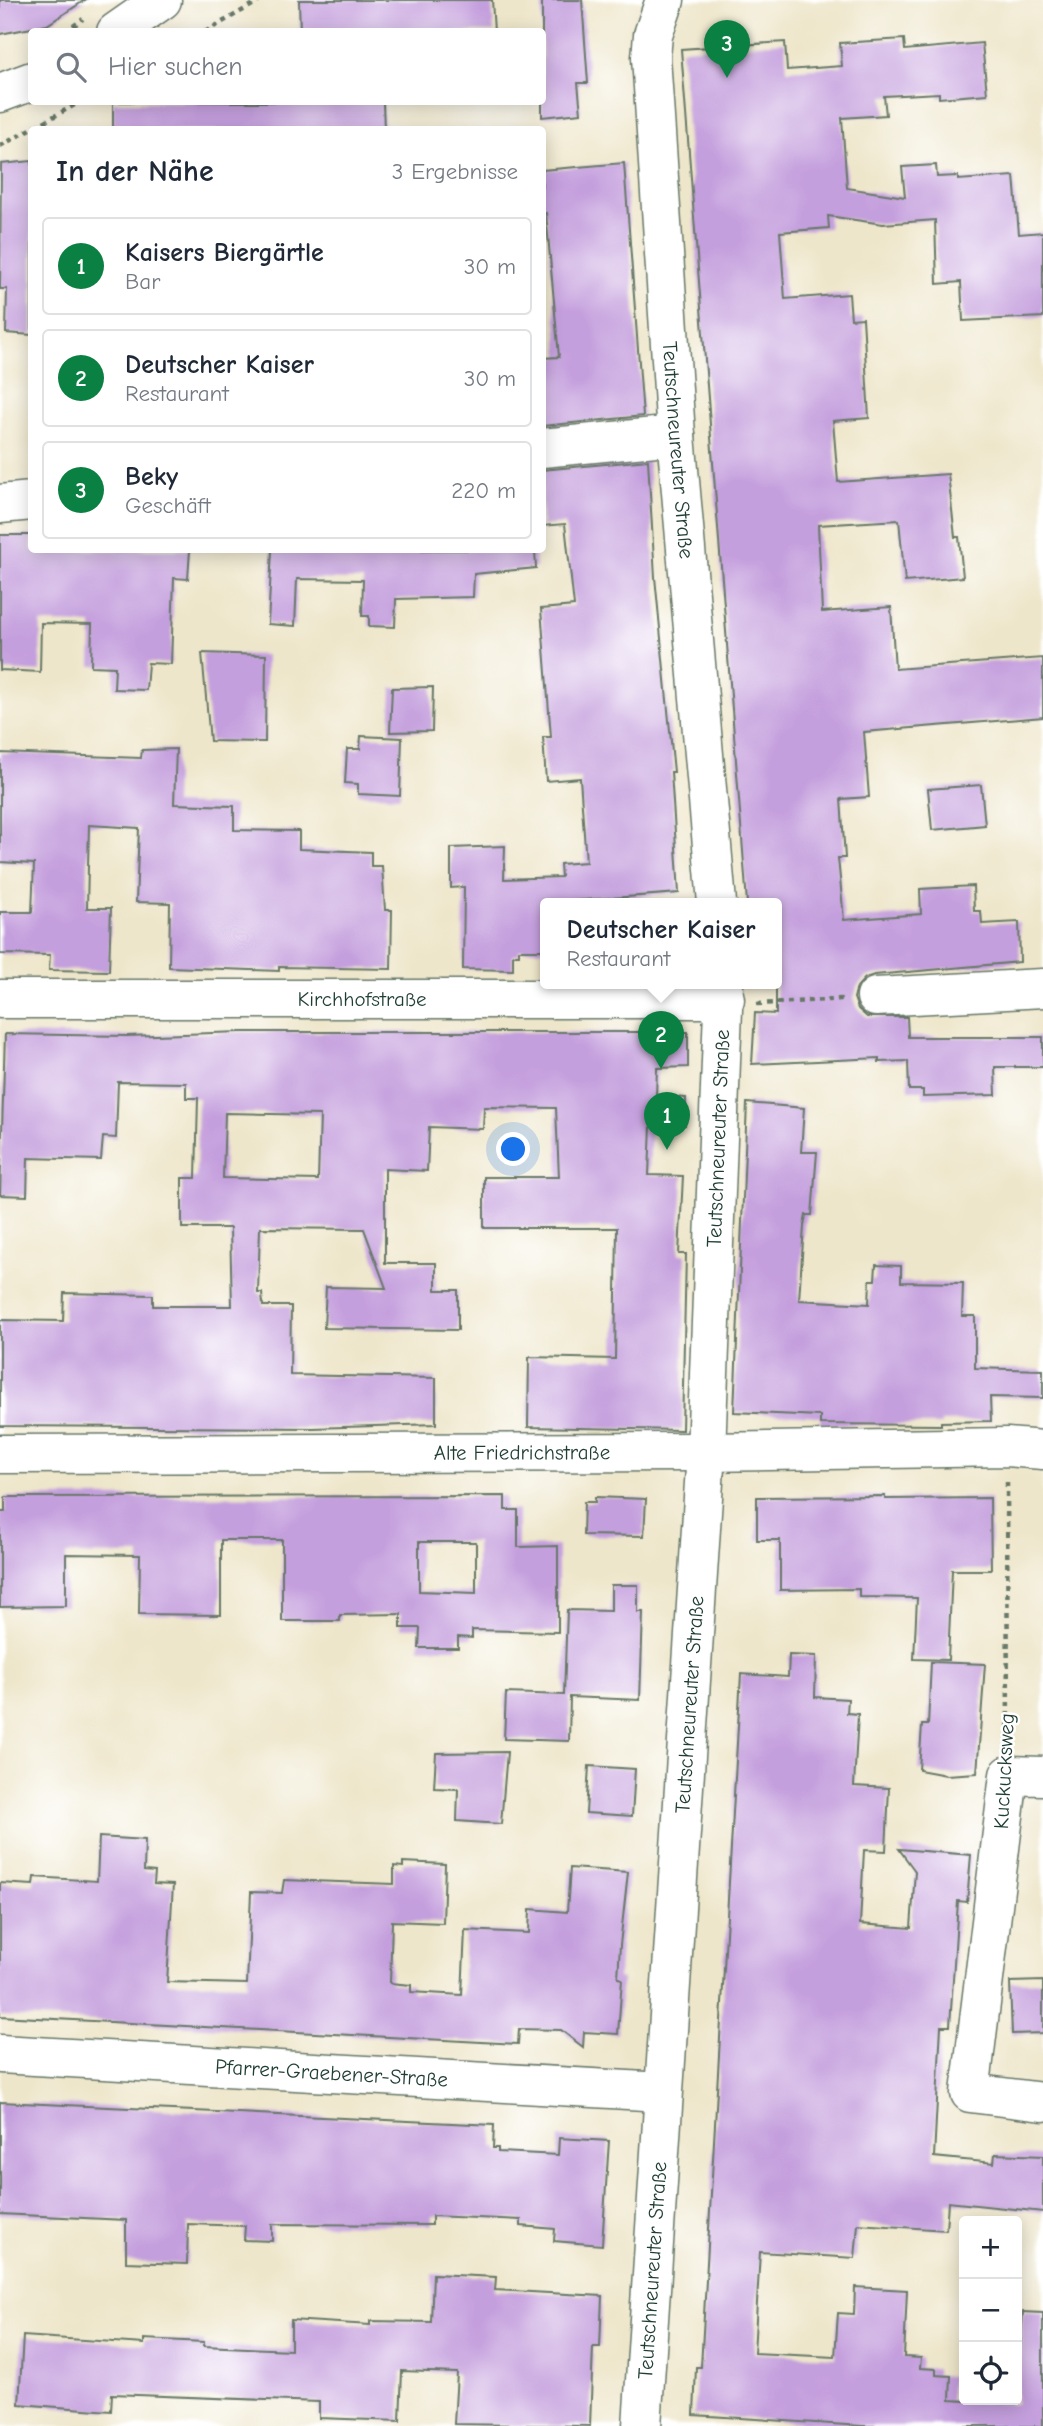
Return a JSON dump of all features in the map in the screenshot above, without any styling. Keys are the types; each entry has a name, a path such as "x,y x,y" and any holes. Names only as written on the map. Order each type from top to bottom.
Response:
{"street":[{"path":"122,28 162,0"},
{"name":"Teutschneureuter Straße","path":"666,0 653,35 651,57 676,435 717,898"},
{"path":"0,93 28,82"},
{"path":"546,448 676,435"},
{"path":"0,504 28,501"},
{"path":"876,997 1043,988"},
{"name":"Teutschneureuter Straße","path":"642,2426 706,1452 724,991"},
{"name":"Kirchhofstraße","path":"0,999 724,991"},
{"name":"Alte Friedrichstraße","path":"0,1454 1025,1449"},
{"name":"Kuckucksweg","path":"1026,1775 970,2093 1043,2102"},
{"name":"Pfarrer-Graebener-Straße","path":"0,2054 663,2092"}],"path":[{"path":"212,28 261,0"},
{"path":"36,126 75,105"},
{"path":"0,146 28,131"},
{"path":"724,991 757,1004 876,997"},
{"name":"Kuckucksweg","path":"1025,1449 1026,1775"}],"building":[{"path":"0,0 85,0 47,25 0,34"},
{"path":"299,0 492,0 494,28 300,28"},
{"path":"542,0 582,0 588,83 578,83 581,113 542,117 542,105 546,105 546,28 542,28"},
{"path":"904,39 905,50 982,43 987,94 939,98 939,93 884,96 886,115 842,118 847,188 905,197 902,167 936,165 937,177 958,176 958,180 1014,176 1019,234 1043,232 1043,317 963,321 961,282 937,284 935,220 883,224 828,216 829,228 780,232 785,299 849,294 851,319 863,318 869,418 833,421 838,482 948,474 955,537 959,537 963,577 905,582 899,520 818,525 822,612 891,607 895,669 1043,658 1043,717 864,732 869,797 841,799 845,858 838,858 844,920 921,914 920,889 973,886 974,911 981,911 982,924 1019,922 1020,962 874,975 865,978 857,987 854,998 858,1009 867,1017 907,1017 908,1037 1043,1037 1043,1067 995,1067 996,1095 923,1097 923,1090 909,1090 908,1061 879,1062 879,1058 752,1064 755,1013 776,1014 776,989 782,989 782,898 747,898 681,49 785,42 787,70 842,66 840,43"},
{"path":"113,105 383,105 384,126 113,126"},
{"path":"28,161 28,335 6,333 7,289 0,289 1,164"},
{"path":"624,163 643,416 546,426 546,358 559,357 546,213 546,170"},
{"path":"648,460 655,577 674,772 671,772 679,893 612,898 540,898 540,950 519,950 519,955 513,955 513,970 463,969 464,887 451,888 451,848 505,846 504,879 561,877 560,864 586,862 580,778 546,781 543,737 551,737 541,609 574,606 565,524 546,526 546,470"},
{"path":"0,535 28,535 28,553 190,553 188,579 174,578 171,664 148,663 146,690 114,689 115,667 91,666 92,624 41,623 40,672 0,670"},
{"path":"272,553 535,553 536,568 474,574 473,597 396,599 395,627 369,626 369,616 362,616 363,580 297,579 295,626 268,624"},
{"path":"202,653 266,655 265,742 210,741"},
{"path":"433,687 432,731 390,732 392,688"},
{"path":"361,736 402,738 400,796 358,794 358,784 345,783 347,749 360,749"},
{"path":"176,749 174,804 234,806 234,830 299,831 299,849 371,852 371,866 382,866 385,910 392,910 391,969 279,967 279,971 169,967 170,903 136,902 139,828 89,825 87,908 111,908 109,971 49,970 50,955 0,954 0,912 32,912 34,864 0,862 0,753 141,758 142,750"},
{"path":"981,785 985,825 932,830 928,789"},
{"path":"241,1032 688,1032 688,1067 657,1068 656,1096 686,1098 685,1125 651,1125 649,1175 683,1176 679,1254 686,1254 682,1430 528,1427 529,1357 615,1359 617,1228 484,1228 484,1177 559,1177 556,1108 484,1107 483,1129 429,1127 427,1171 385,1169 385,1263 436,1263 436,1290 458,1290 458,1330 324,1328 326,1287 386,1288 364,1229 260,1228 258,1293 262,1293 263,1306 291,1306 290,1375 436,1378 436,1424 313,1428 0,1426 0,1320 63,1321 64,1293 153,1295 153,1306 232,1306 230,1228 182,1228 182,1178 196,1178 198,1098 186,1098 186,1083 118,1082 116,1138 103,1137 101,1160 28,1158 27,1196 0,1195 5,1034 127,1036","holes":["225,1113 320,1115 318,1180 223,1178"]},
{"path":"747,1103 804,1108 801,1152 817,1152 812,1215 806,1215 804,1226 799,1300 869,1304 870,1280 875,1280 876,1265 901,1266 901,1282 963,1283 962,1316 975,1316 975,1368 1043,1370 1043,1398 990,1397 991,1421 941,1422 941,1425 820,1424 820,1416 734,1412"},
{"path":"505,1496 505,1510 518,1510 518,1547 558,1546 558,1632 472,1630 472,1638 458,1637 458,1648 419,1648 420,1628 401,1628 401,1614 340,1615 340,1621 282,1621 282,1540 221,1540 221,1615 139,1614 140,1555 66,1554 66,1606 0,1607 0,1512 5,1512 5,1497","holes":["419,1542 476,1542 476,1593 419,1591"]},
{"path":"885,1496 885,1499 990,1498 991,1570 952,1570 948,1660 914,1659 917,1598 859,1597 859,1589 780,1590 780,1540 757,1540 757,1497"},
{"path":"595,1497 646,1499 644,1536 583,1535 584,1502 595,1502"},
{"path":"611,1585 638,1585 638,1612 643,1612 640,1700 570,1697 569,1741 504,1739 506,1693 564,1695 567,1610 611,1611"},
{"path":"789,1655 816,1656 815,1697 848,1699 847,1713 858,1714 854,1786 889,1788 886,1851 864,1850 860,1924 911,1928 915,1871 899,1849 971,1855 967,1902 958,1901 950,2026 941,2026 934,2157 994,2163 995,2154 1043,2156 1043,2212 948,2202 946,2230 858,2224 855,2258 760,2252 754,2353 835,2357 838,2313 854,2314 855,2287 907,2290 904,2357 921,2358 920,2368 936,2369 936,2375 951,2376 950,2400 959,2401 959,2405 1022,2405 1023,2312 1043,2313 1043,2426 862,2426 694,2415 696,2367 701,2367 741,1674 788,1677"},
{"path":"931,1662 985,1664 977,1773 946,1775 919,1770 922,1725 928,1725"},
{"path":"507,1752 501,1824 457,1821 458,1789 434,1788 436,1753"},
{"path":"589,1766 635,1769 632,1816 586,1813"},
{"path":"99,1837 145,1840 144,1871 155,1872 154,1884 173,1885 167,1982 247,1984 251,1892 282,1893 284,1880 394,1884 394,1866 403,1867 403,1862 445,1864 443,1923 392,1921 390,1983 411,1985 411,1992 462,1995 465,1930 529,1933 530,1909 567,1912 570,1868 628,1872 620,1945 618,1978 622,1979 618,2034 584,2032 583,2047 561,2030 519,2029 518,2044 0,2016 0,1883 33,1885 34,1877 97,1881"},
{"path":"1043,1981 1043,2033 1012,2034 1010,1982"},
{"path":"0,2102 494,2125 493,2148 498,2148 498,2152 558,2155 559,2138 609,2141 602,2245 554,2241 555,2229 521,2226 521,2220 432,2216 432,2225 272,2224 272,2241 244,2240 245,2226 188,2224 187,2264 126,2262 126,2220 0,2214"},
{"path":"433,2274 496,2277 495,2290 602,2296 600,2347 593,2347 590,2426 454,2424 457,2373 402,2371 400,2421 319,2418 319,2402 112,2394 111,2411 19,2404 23,2336 144,2344 144,2339 204,2342 204,2346 291,2350 291,2320 370,2325 370,2321 431,2322"}],"place":[{"name":"Beky","path":"727,78"},
{"name":"Deutscher Kaiser","path":"661,1069"},
{"name":"Kaisers Biergärtle","path":"667,1150"}]}
